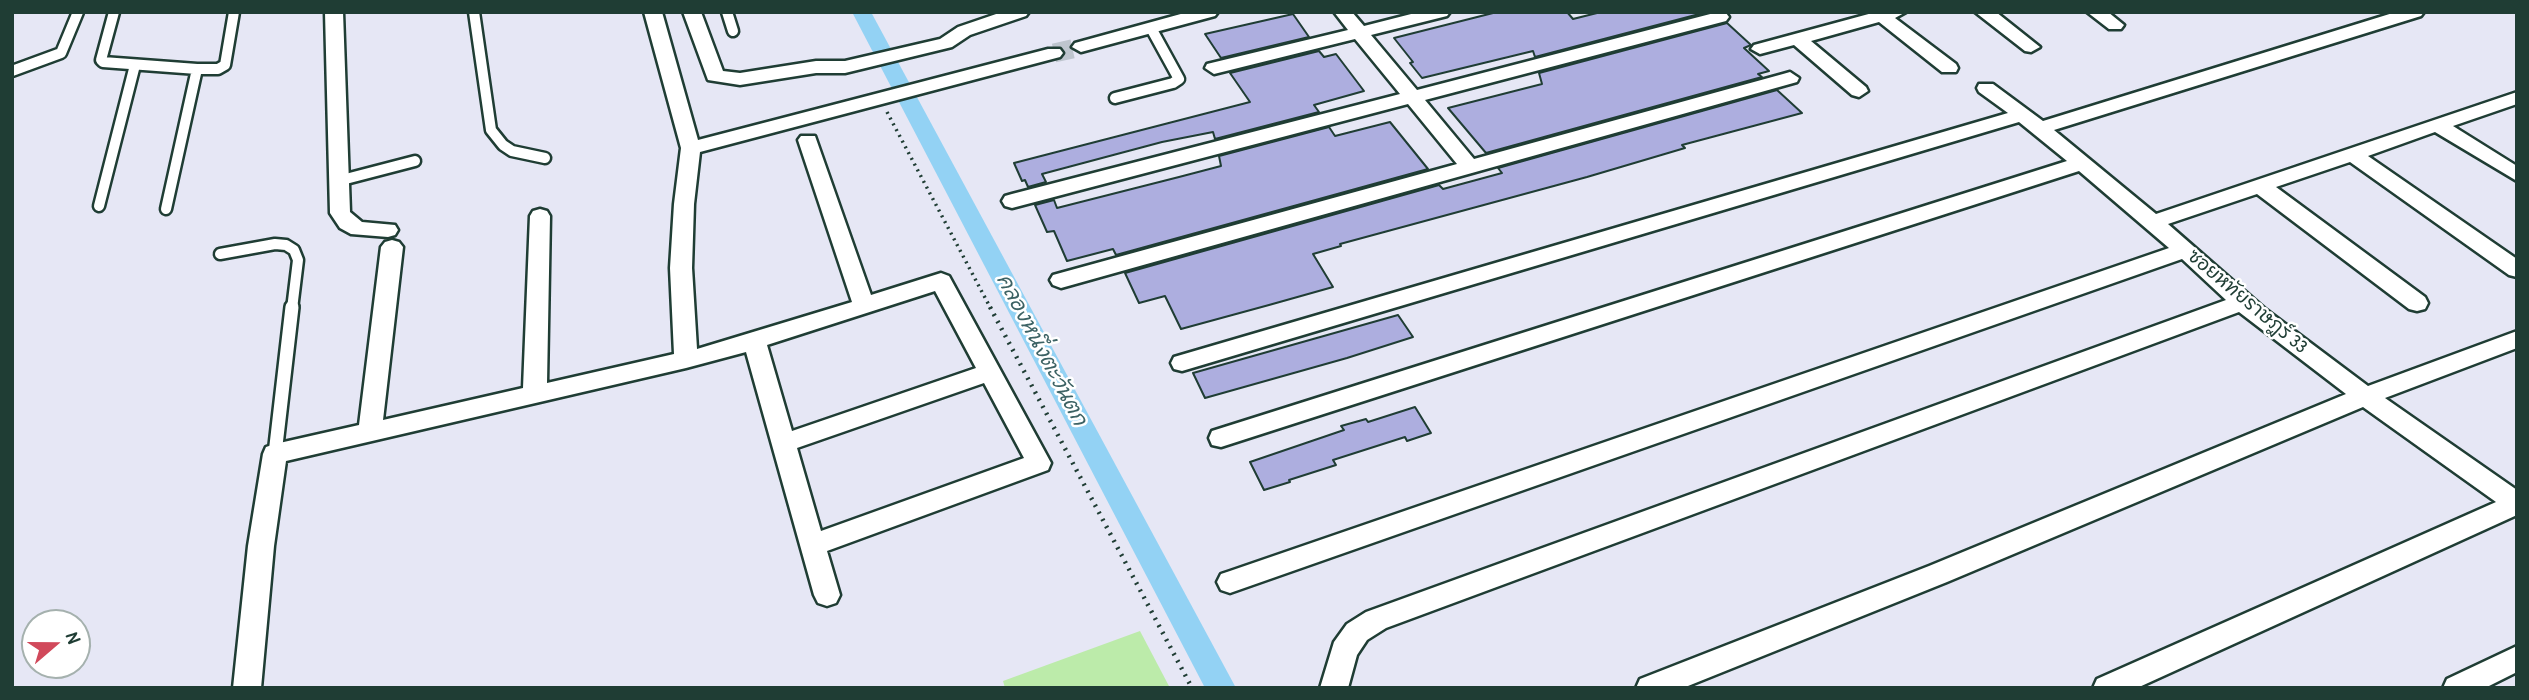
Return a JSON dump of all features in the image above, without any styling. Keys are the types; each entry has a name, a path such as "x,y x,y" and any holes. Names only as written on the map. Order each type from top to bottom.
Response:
{"street":[{"path":"334,12 340,213 347,223 358,229 390,239 370,433"},
{"path":"653,12 691,148 684,204 681,268 686,360"},
{"path":"692,12 715,76 740,79 816,67 964,31 1012,13"},
{"path":"1081,47 1209,12"},
{"path":"1343,12 1469,166"},
{"path":"1214,68 1441,12"},
{"path":"1984,12 2031,47"},
{"path":"2096,12 2115,25"},
{"path":"1182,363 2415,12"},
{"path":"1760,49 1889,14 1949,68"},
{"path":"1012,201 1720,17"},
{"path":"1798,39 1859,91"},
{"path":"691,148 1054,53"},
{"path":"1061,280 1790,78"},
{"name":"ซอยหทัยราษฎร์ 33","path":"1986,88 2031,121 2153,222 2243,302 2365,396 2517,504"},
{"path":"2153,222 2517,98"},
{"path":"2437,125 2517,175"},
{"path":"808,140 864,306"},
{"path":"2351,153 2517,270"},
{"path":"1221,438 2082,163"},
{"path":"2259,184 2417,303"},
{"path":"535,393 540,216"},
{"path":"1230,582 2186,250"},
{"path":"247,688 261,546 275,454 686,360 942,281 1039,463 813,545"},
{"path":"1334,688 1344,650 1357,632 1376,620 2243,302"},
{"path":"1650,688 1938,574 2365,396 2517,339"},
{"path":"754,341 827,595"},
{"path":"783,443 990,372"},
{"path":"2107,688 2517,504"},
{"path":"2457,688 2517,658"}],"lane":[{"path":"12,71 52,59 61,53 78,12"},
{"path":"114,12 101,60 110,64 197,69 218,69 225,65 234,12"},
{"path":"474,12 491,130 503,145 512,151 545,158"},
{"path":"727,12 733,31"},
{"path":"1115,98 1173,83 1179,79 1151,28"},
{"path":"99,206 135,65"},
{"path":"166,209 197,69"},
{"path":"338,181 415,161"},
{"path":"220,254 275,244 286,245 294,250 298,260 275,454"}],"path":[{"path":"880,99 1192,688"}],"green space":[{"path":"1140,631 1170,688 1005,688 1003,681"}],"building":[{"path":"1497,12 1567,12 1573,19 1601,12 1707,12 1535,57 1533,51 1422,78 1394,38"},
{"path":"1293,14 1309,37 1221,58 1205,34"},
{"path":"1727,23 1751,45 1744,48 1769,71 1758,74 1762,77 1486,153 1448,108 1542,84 1539,73"},
{"path":"1319,51 1324,57 1336,54 1364,91 1314,105 1319,112 1215,139 1213,132 1162,142 1042,174 1046,182 1028,187 1025,180 1022,181 1014,163 1250,102 1230,73"},
{"path":"1777,90 1802,113 1682,145 1685,148 1587,177 1340,244 1341,246 1313,254 1333,287 1269,305 1181,329 1165,296 1139,303 1125,273 1439,185 1443,189 1502,173 1498,168"},
{"path":"1390,122 1428,169 1116,255 1113,249 1067,261 1054,231 1047,232 1035,205 1054,200 1057,208 1221,166 1219,156 1329,127 1335,136"},
{"path":"1398,315 1413,337 1347,358 1205,398 1193,373"},
{"path":"1415,407 1431,433 1407,441 1405,437 1333,460 1336,465 1289,480 1290,482 1264,490 1250,462 1344,430 1341,426 1366,419 1368,422"}],"waterway":[{"name":"คลองหนึ่งตะวันตก","path":"861,12 1221,688"}],"tunnel":[{"path":"1054,53 1081,47"}]}
